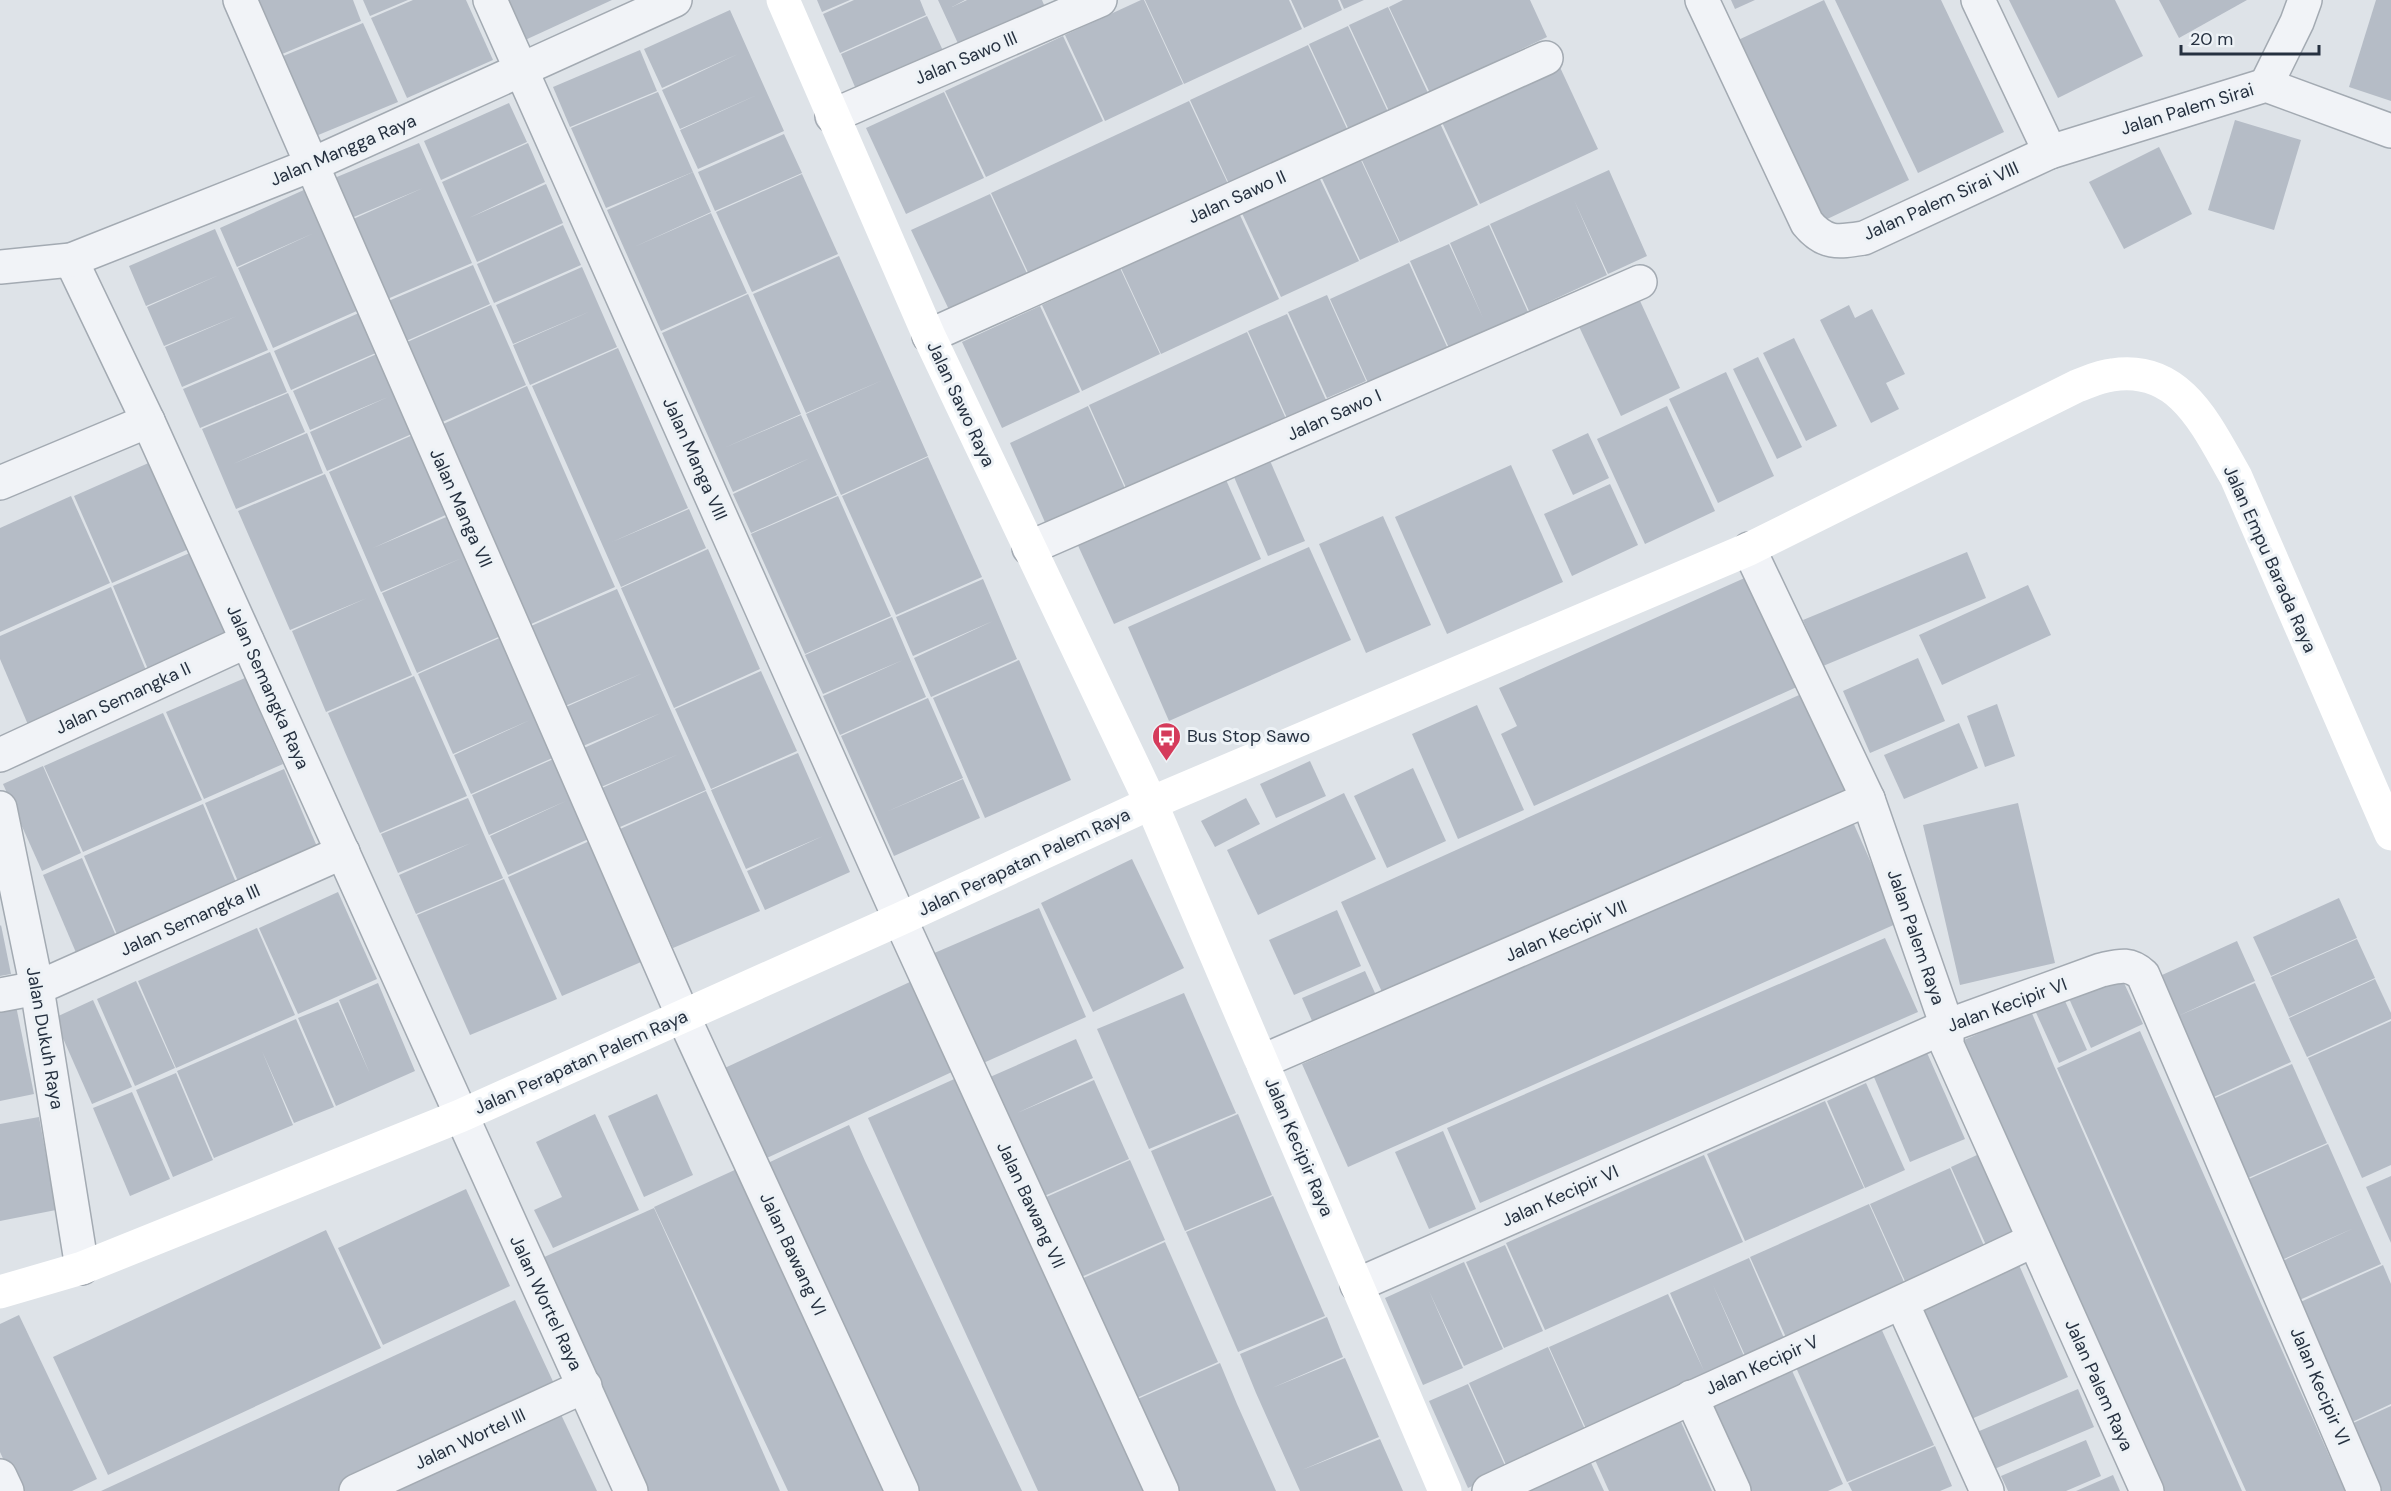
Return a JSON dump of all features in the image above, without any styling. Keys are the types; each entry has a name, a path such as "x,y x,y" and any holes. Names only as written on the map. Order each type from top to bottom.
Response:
{"street":[{"name":"Jalan Manga VII","path":"240,0 683,1016"},
{"name":"Jalan Manga VIII","path":"490,0 900,919"},
{"name":"Jalan Mangga Raya","path":"0,267 71,260 311,165 675,0"},
{"name":"Jalan Sawo Raya","path":"783,0 929,336 1152,803"},
{"name":"Jalan Sawo III","path":"832,116 1063,8 1100,0"},
{"name":"Jalan Palem Sirai VIII","path":"1702,0 1808,223 1818,236 1839,242 1864,238 2050,152"},
{"path":"1978,0 2050,152"},
{"path":"2266,85 2296,7"},
{"name":"Jalan Sawo II","path":"929,336 1546,58"},
{"name":"Jalan Palem Sirai","path":"2050,152 2266,85 2391,131"},
{"name":"Jalan Semangka Raya","path":"71,260 148,422 460,1116"},
{"name":"Jalan Sawo I","path":"1029,548 1640,282"},
{"name":"Jalan Empu Barada Raya","path":"1749,549 2077,386 2110,375 2134,373 2164,381 2185,398 2213,437 2236,477 2391,834"},
{"path":"0,483 148,422"},
{"name":"Jalan Perapatan Palem Raya","path":"0,1292 82,1268 460,1116 900,919 1152,803 1749,549"},
{"name":"Jalan Palem Raya","path":"1749,549 1868,799 1947,1026 1947,1045 2147,1491"},
{"name":"Jalan Semangka II","path":"0,755 247,640"},
{"name":"Jalan Kecipir VII","path":"1263,1061 1868,799"},
{"name":"Jalan Kecipir Raya","path":"1152,803 1445,1491"},
{"name":"Jalan Dukuh Raya","path":"0,808 37,988 82,1268"},
{"name":"Jalan Semangka III","path":"0,995 37,988 343,852"},
{"name":"Jalan Bawang VII","path":"900,919 1162,1491"},
{"name":"Jalan Kecipir VI","path":"1357,1285 1947,1026 2101,970 2125,965 2135,968 2144,975 2364,1491"},
{"name":"Jalan Bawang VI","path":"683,1016 902,1491"},
{"name":"Jalan Wortel Raya","path":"460,1116 631,1491"},
{"name":"Jalan Kecipir V","path":"1489,1491 1690,1397 1902,1303 2034,1240"},
{"path":"1902,1303 1987,1491"},
{"name":"Jalan Wortel III","path":"356,1491 585,1386"},
{"path":"1690,1397 1734,1491"},
{"path":"0,1476 7,1491"}],"building":[{"path":"249,0 353,0 361,21 275,57"},
{"path":"363,0 408,0 370,16"},
{"path":"413,0 466,0 493,60 407,98 371,18"},
{"path":"504,0 612,0 523,41"},
{"path":"817,0 850,0 822,12"},
{"path":"854,0 920,0 926,15 840,53 823,14"},
{"path":"938,0 965,0 952,7 967,0 1042,0 1047,12 961,50"},
{"path":"1144,0 1183,84 1105,121 1065,35"},
{"path":"1145,0 1289,0 1302,29 1184,84"},
{"path":"1291,0 1338,0 1342,10 1304,28"},
{"path":"1340,0 1364,0 1344,9"},
{"path":"1403,0 1530,0 1547,37 1430,93 1389,7"},
{"path":"1731,0 1755,0 1735,9"},
{"path":"1824,0 1909,180 1821,222 1736,41"},
{"path":"1835,0 1941,0 2004,132 1918,173"},
{"path":"2009,0 2115,0 2143,56 2058,98"},
{"path":"2159,0 2247,0 2179,38"},
{"path":"2376,0 2391,0 2391,101 2349,87"},
{"path":"1388,7 1428,93 1389,111 1349,25"},
{"path":"730,10 784,131 698,169 680,130 757,95 680,129 662,90 738,54 662,88 644,49"},
{"path":"927,16 945,55 858,94 841,54"},
{"path":"363,23 398,102 311,138 276,59"},
{"path":"1348,26 1388,112 1349,130 1309,44"},
{"path":"1063,36 1103,121 986,177 945,91"},
{"path":"1308,45 1348,131 1230,186 1190,100"},
{"path":"640,50 657,91 570,127 553,87"},
{"path":"1558,63 1598,149 1480,204 1440,118"},
{"path":"658,92 693,172 606,208 571,128"},
{"path":"944,92 984,178 906,214 866,128"},
{"path":"1189,101 1229,186 1031,279 991,193"},
{"path":"509,103 527,142 441,180 424,141"},
{"path":"1438,119 1478,205 1400,242 1360,156"},
{"path":"2235,120 2301,140 2274,230 2208,210"},
{"path":"784,134 802,173 715,211 698,172"},
{"path":"419,143 472,263 385,300 351,220 423,188 349,219 332,179"},
{"path":"528,143 545,182 469,218 546,184 563,223 477,262 442,182"},
{"path":"2159,147 2192,214 2124,249 2089,182"},
{"path":"1359,156 1399,242 1360,260 1320,174"},
{"path":"1609,170 1647,256 1608,274 1574,200 1607,275 1529,311 1490,224"},
{"path":"693,172 711,212 634,247 711,213 747,293 661,331 607,210"},
{"path":"802,174 838,254 752,292 716,212"},
{"path":"1318,175 1359,261 1281,297 1241,211"},
{"path":"306,189 359,310 273,348 238,268 314,233 237,267 220,228"},
{"path":"990,194 1030,280 952,316 911,230"},
{"path":"1239,213 1279,299 1161,354 1121,268"},
{"path":"563,225 581,265 494,303 477,264"},
{"path":"1489,225 1528,312 1449,348 1410,261 1449,244 1483,318 1450,243"},
{"path":"215,229 268,350 182,387 165,347 237,316 164,346 147,307 219,275 146,306 129,266"},
{"path":"839,256 928,456 841,495 806,414 883,380 806,413 753,294"},
{"path":"1409,263 1448,349 1369,385 1330,299"},
{"path":"473,265 490,304 404,342 386,302"},
{"path":"582,267 617,347 530,385 513,345 591,311 513,344 496,305"},
{"path":"1120,268 1160,354 1082,391 1042,305"},
{"path":"1635,290 1680,388 1621,416 1575,318"},
{"path":"748,294 801,414 724,448 801,415 837,495 751,533 733,494 810,458 733,492 662,333"},
{"path":"1327,295 1366,381 1327,398 1288,312"},
{"path":"491,305 526,385 440,423 405,343"},
{"path":"1849,305 1855,318 1872,309 1905,374 1886,383 1899,409 1871,423 1820,320"},
{"path":"1040,306 1080,392 1002,428 962,342"},
{"path":"361,312 378,352 291,390 274,351"},
{"path":"1287,314 1326,400 1287,418 1248,331"},
{"path":"1247,332 1286,419 1128,492 1089,405"},
{"path":"1794,338 1837,426 1806,441 1763,353"},
{"path":"618,348 688,508 612,542 689,509 706,548 621,587 532,386"},
{"path":"270,352 287,392 200,428 183,389"},
{"path":"379,353 414,433 327,471 310,432 388,397 310,430 293,391"},
{"path":"1758,357 1802,447 1777,459 1733,369"},
{"path":"1726,372 1774,476 1718,503 1669,399"},
{"path":"527,386 615,587 529,625 441,425"},
{"path":"288,393 305,432 233,464 307,433 323,473 236,509 202,429"},
{"path":"1088,406 1127,493 1048,529 1010,443"},
{"path":"1667,406 1715,511 1645,544 1597,439"},
{"path":"1588,433 1609,478 1573,495 1552,450"},
{"path":"415,434 450,513 373,548 451,515 503,635 417,673 382,593 462,558 381,592 329,472"},
{"path":"1267,454 1305,541 1268,556 1231,470"},
{"path":"928,457 982,577 896,615 842,496"},
{"path":"153,461 191,548 112,583 74,496"},
{"path":"1511,465 1563,582 1447,634 1395,517"},
{"path":"1223,473 1261,559 1114,624 1075,539"},
{"path":"325,474 412,675 326,712 292,631 367,598 290,630 238,511"},
{"path":"1610,484 1638,545 1572,576 1544,514"},
{"path":"71,496 110,583 0,632 0,528"},
{"path":"838,496 891,616 805,654 751,534"},
{"path":"1383,516 1431,625 1366,653 1319,544"},
{"path":"1309,547 1351,640 1169,721 1128,627"},
{"path":"708,549 760,669 674,708 621,588"},
{"path":"192,552 229,640 150,674 113,586"},
{"path":"1967,552 1986,598 1823,666 1803,620"},
{"path":"1749,576 1799,686 1534,806 1501,734 1517,726 1499,688"},
{"path":"983,579 1017,659 931,697 914,658 993,621 913,656 896,617"},
{"path":"2028,585 2051,635 1942,685 1919,635"},
{"path":"111,587 148,675 29,727 0,659 0,636"},
{"path":"617,589 706,790 620,827 602,788 679,754 601,787 584,748 661,713 583,746 566,707 643,673 565,706 531,626"},
{"path":"892,617 926,697 840,735 823,696 903,660 823,694 805,655"},
{"path":"504,636 557,756 471,794 454,755 530,720 453,754 418,674"},
{"path":"1918,658 1945,721 1870,753 1843,691"},
{"path":"1019,660 1071,780 985,818 933,698"},
{"path":"761,671 797,751 711,789 675,709"},
{"path":"414,676 467,796 380,833 328,713"},
{"path":"245,678 283,764 204,799 166,712"},
{"path":"1808,691 1853,790 1387,1003 1341,902"},
{"path":"928,698 963,778 886,812 963,779 980,818 894,856 841,736"},
{"path":"1997,704 2015,756 1985,767 1967,716"},
{"path":"1477,705 1524,810 1458,839 1412,734"},
{"path":"163,713 202,800 83,852 44,766"},
{"path":"1959,723 1978,768 1904,799 1884,755"},
{"path":"798,753 850,872 765,910 747,871 823,836 746,869 711,790"},
{"path":"558,757 593,837 508,875 490,836 566,801 489,835 472,795"},
{"path":"1310,761 1326,796 1276,818 1260,784"},
{"path":"43,766 81,853 42,871 3,784"},
{"path":"1413,768 1446,841 1387,868 1354,796"},
{"path":"284,769 321,856 242,891 205,803"},
{"path":"706,791 760,911 673,948 620,829"},
{"path":"1344,793 1376,859 1258,915 1227,850"},
{"path":"468,798 503,878 416,914 399,875 471,843 398,873 381,834"},
{"path":"1246,798 1260,824 1215,847 1201,821"},
{"path":"2018,803 2055,963 1960,985 1923,825"},
{"path":"203,804 240,892 121,944 84,856"},
{"path":"1852,820 1898,923 1348,1167 1302,1064"},
{"path":"594,839 648,959 562,996 508,877"},
{"path":"82,858 120,945 80,962 43,875"},
{"path":"1132,859 1184,968 1093,1012 1041,903"},
{"path":"504,879 557,999 470,1035 417,915"},
{"path":"338,892 377,979 298,1014 259,928"},
{"path":"2339,898 2357,938 2271,976 2253,937"},
{"path":"1039,908 1086,1017 981,1064 932,954"},
{"path":"1337,910 1361,966 1294,995 1269,940"},
{"path":"0,926 11,974 0,976"},
{"path":"257,928 295,1015 176,1068 138,981"},
{"path":"1885,938 1918,1012 1480,1203 1447,1128"},
{"path":"2357,939 2375,978 2289,1017 2271,977"},
{"path":"2237,941 2255,981 2178,1016 2255,983 2291,1062 2205,1101 2151,980"},
{"path":"2118,970 2143,1024 2091,1048 2067,994"},
{"path":"1365,971 1380,1004 1317,1032 1302,998"},
{"path":"2375,979 2391,1013 2391,1019 2307,1057 2289,1018"},
{"path":"136,981 175,1068 135,1086 97,999"},
{"path":"912,981 954,1071 756,1163 714,1073"},
{"path":"378,983 415,1071 336,1106 298,1018 338,1002 370,1074 339,1000"},
{"path":"2061,992 2087,1050 2059,1063 2033,1006"},
{"path":"1184,993 1236,1113 1149,1149 1097,1029"},
{"path":"93,1000 132,1087 92,1104 54,1018"},
{"path":"15,1001 34,1094 0,1101 0,1004"},
{"path":"2031,1011 2242,1491 2154,1491 1957,1043"},
{"path":"296,1019 334,1107 294,1123 262,1051 293,1125 214,1158 177,1071"},
{"path":"2391,1021 2391,1165 2362,1178 2308,1058"},
{"path":"2140,1031 2345,1491 2246,1491 2180,1345 2057,1068"},
{"path":"1076,1039 1093,1078 1017,1113 1094,1080 1129,1159 1042,1197 990,1077"},
{"path":"1924,1046 1965,1139 1910,1162 1871,1070"},
{"path":"2292,1064 2327,1143 2241,1181 2206,1102"},
{"path":"176,1073 213,1160 173,1177 136,1090"},
{"path":"961,1076 1151,1491 1038,1491 921,1236 868,1118"},
{"path":"1866,1083 1905,1170 1865,1188 1827,1101"},
{"path":"132,1092 170,1179 130,1196 93,1108"},
{"path":"657,1094 693,1175 644,1197 608,1116"},
{"path":"1825,1101 1864,1188 1745,1241 1707,1154"},
{"path":"595,1114 639,1210 553,1248 534,1210 562,1197 536,1142"},
{"path":"1238,1114 1272,1195 1185,1231 1151,1151"},
{"path":"39,1117 56,1210 0,1221 0,1124"},
{"path":"849,1125 1022,1491 907,1491 755,1169"},
{"path":"1443,1131 1476,1209 1429,1229 1395,1152"},
{"path":"2328,1144 2381,1264 2295,1302 2278,1263 2354,1228 2277,1262 2242,1182"},
{"path":"1990,1149 2029,1236 1990,1254 1951,1167"},
{"path":"1704,1155 1743,1242 1545,1330 1506,1243"},
{"path":"1130,1160 1165,1240 1079,1278 1044,1198"},
{"path":"739,1168 892,1491 788,1491 654,1207"},
{"path":"1950,1168 1988,1255 1909,1290 1870,1204"},
{"path":"2391,1176 2391,1243 2366,1187"},
{"path":"466,1189 510,1286 383,1345 338,1248"},
{"path":"1273,1196 1325,1316 1238,1352 1186,1232"},
{"path":"1869,1204 1908,1291 1789,1344 1750,1257"},
{"path":"654,1208 780,1491 646,1491 542,1258"},
{"path":"326,1230 381,1348 108,1475 53,1357"},
{"path":"1165,1242 1218,1362 1132,1400 1079,1280"},
{"path":"1505,1245 1543,1331 1504,1348 1466,1262"},
{"path":"1749,1258 1787,1345 1748,1362 1713,1285 1747,1363 1588,1433 1549,1347 1668,1294 1704,1371 1670,1293"},
{"path":"1464,1262 1503,1349 1464,1366 1429,1291 1463,1368 1423,1385 1385,1298"},
{"path":"2019,1265 2068,1377 1969,1420 1920,1309"},
{"path":"2383,1265 2391,1284 2391,1404 2350,1423 2296,1304"},
{"path":"515,1300 557,1390 339,1491 101,1491"},
{"path":"19,1315 97,1479 72,1491 18,1491 0,1452 0,1324"},
{"path":"1327,1317 1343,1357 1272,1388 1345,1358 1379,1437 1302,1470 1380,1439 1403,1491 1300,1491 1256,1393 1240,1354"},
{"path":"1880,1326 1934,1445 1847,1482 1794,1363"},
{"path":"1548,1347 1587,1434 1508,1469 1469,1383"},
{"path":"1220,1363 1276,1491 1172,1491 1133,1401"},
{"path":"1789,1364 1843,1484 1828,1491 1743,1491 1703,1404"},
{"path":"1468,1384 1507,1470 1468,1488 1429,1401"},
{"path":"2078,1389 2094,1427 1992,1470 1977,1432"},
{"path":"557,1406 597,1491 372,1491"},
{"path":"2391,1406 2391,1491 2380,1491 2351,1424"},
{"path":"1677,1413 1712,1491 1609,1491 1591,1451"},
{"path":"2086,1440 2101,1476 2066,1491 2008,1491 2001,1476"},
{"path":"1935,1446 1952,1486 1940,1491 1852,1491 1848,1483"},
{"path":"1586,1452 1604,1491 1499,1491"},
{"path":"2113,1475 2120,1491 2076,1491"}],"place":[{"name":"Bus Stop Sawo","path":"1166,762"}]}
